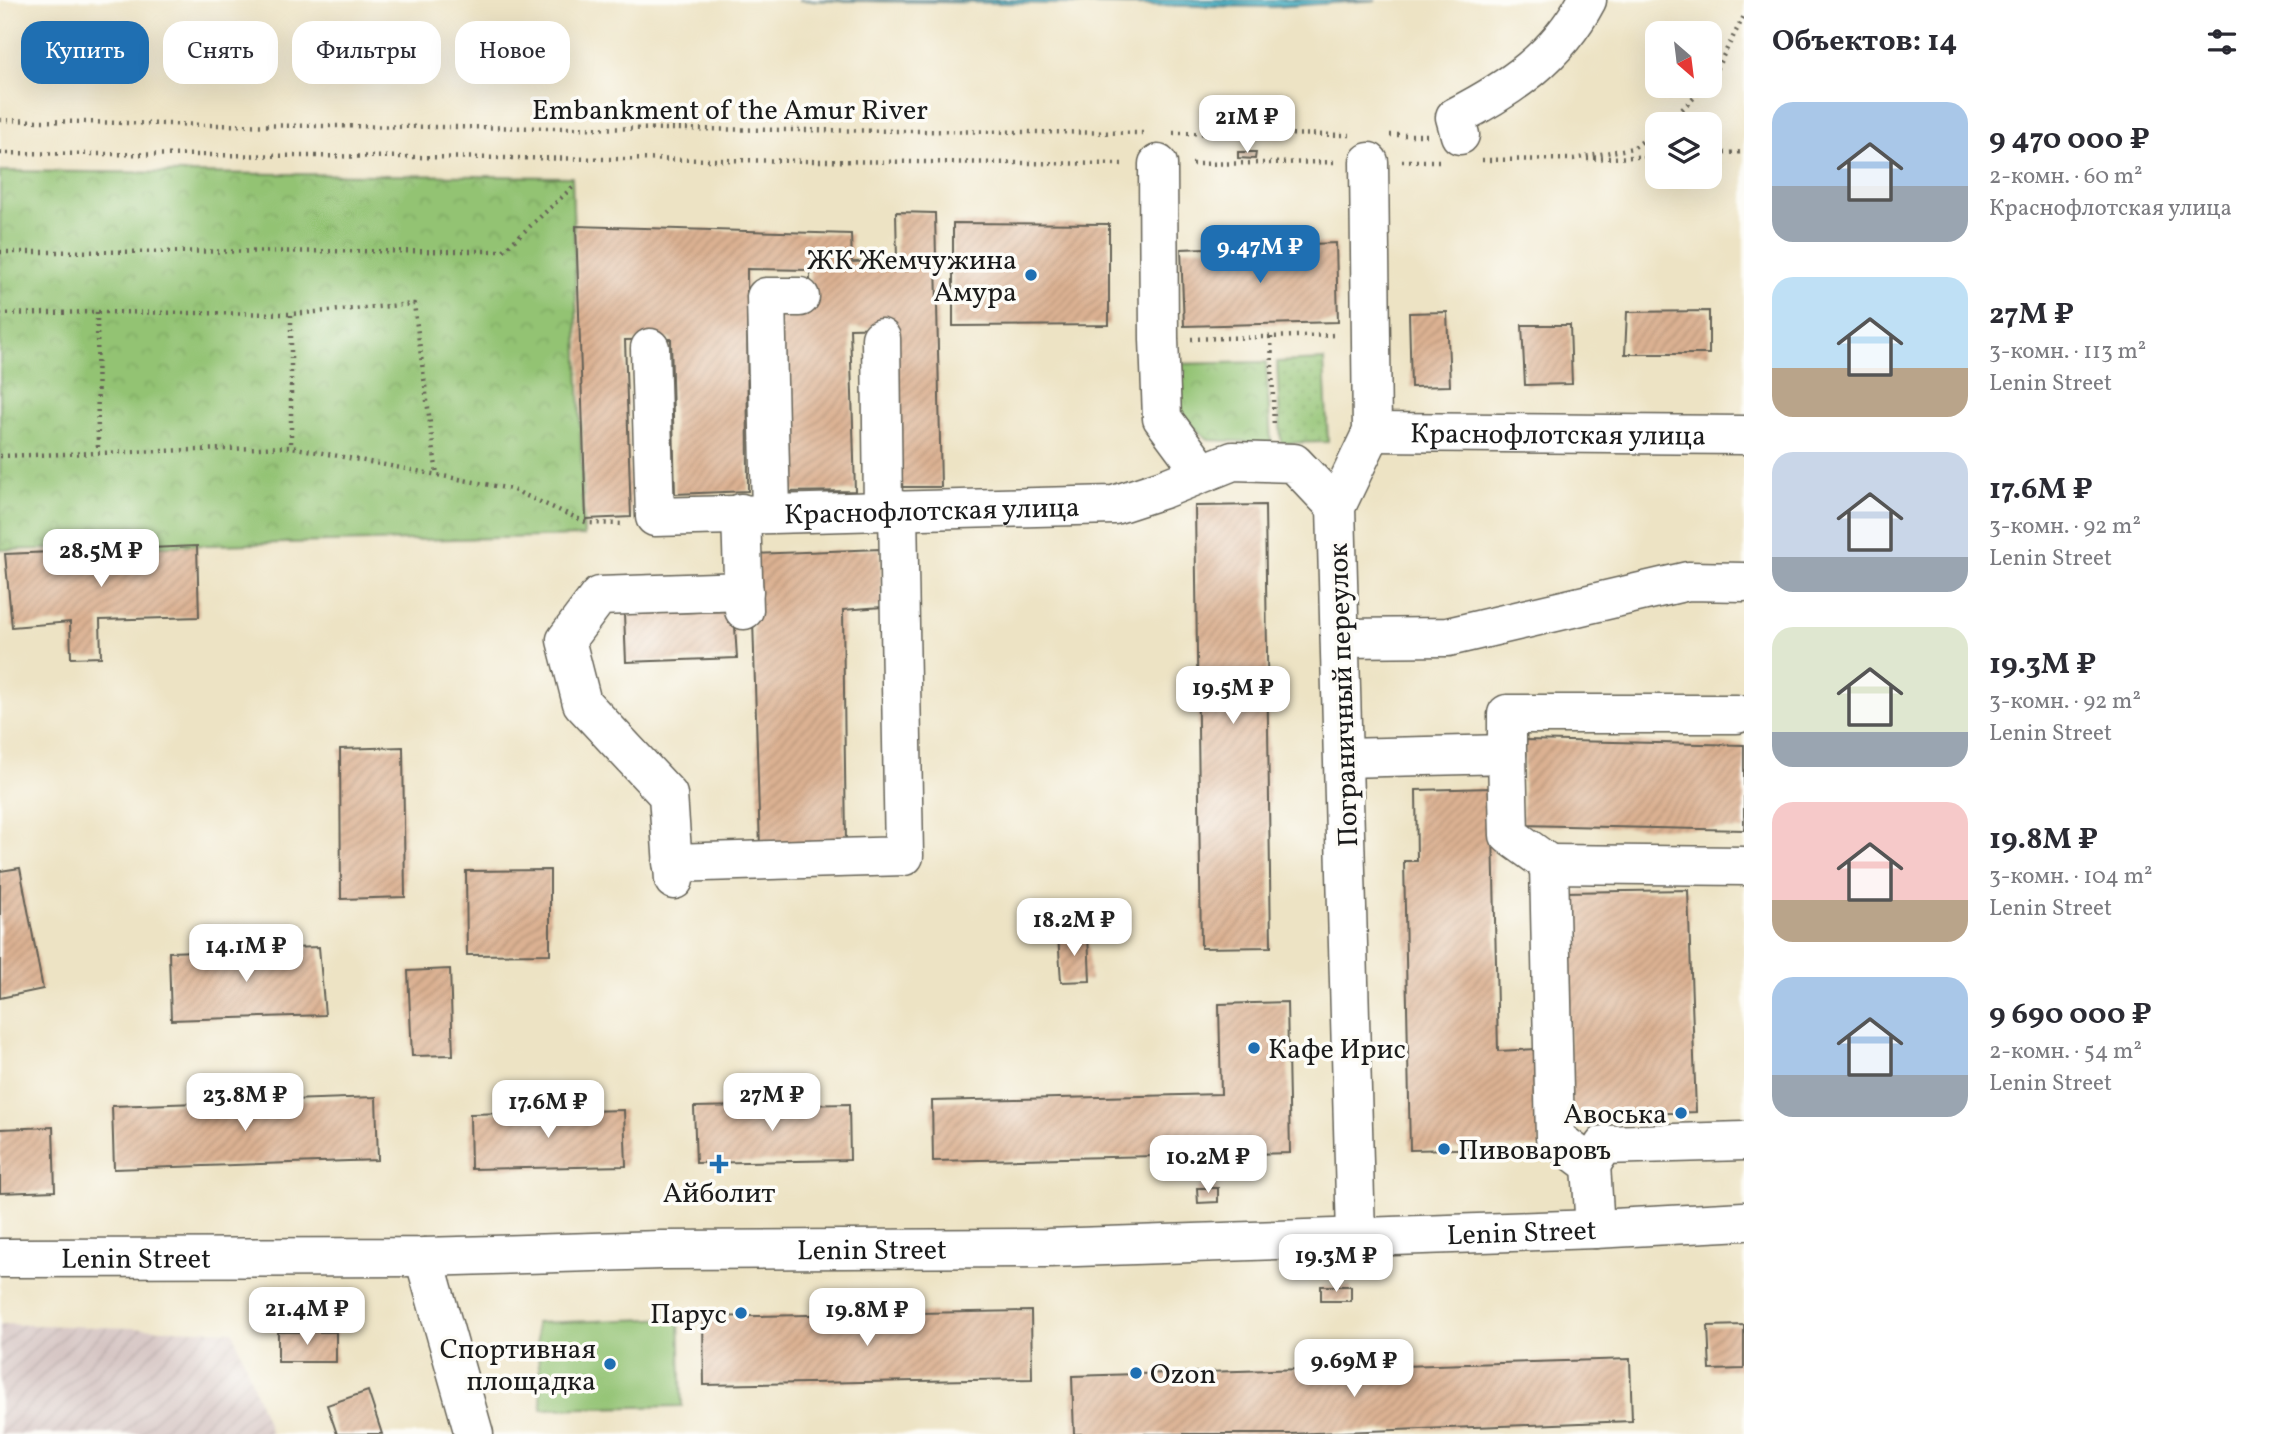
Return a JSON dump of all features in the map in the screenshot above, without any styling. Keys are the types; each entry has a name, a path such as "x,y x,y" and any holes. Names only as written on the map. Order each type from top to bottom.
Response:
{"street":[{"path":"1463,152 1455,117 1521,79 1552,49 1577,19 1587,0"},
{"path":"1160,144 1158,339 1161,418 1202,472"},
{"name":"Пограничный переулок","path":"1356,1237 1336,507 1372,432 1370,144"},
{"path":"800,297 766,297 756,513 744,601 599,596 566,640 582,703 668,795 673,871 904,856 881,338"},
{"path":"650,348 655,516"},
{"name":"Краснофлотская улица","path":"1372,432 1744,435"},
{"name":"Краснофлотская улица","path":"655,516 1114,505 1233,461 1294,463 1336,507"},
{"path":"1341,638 1448,637 1688,581 1744,582"},
{"path":"1737,713 1507,714 1509,835 1549,864 1744,866"},
{"path":"1344,758 1507,754"},
{"path":"1549,864 1555,1138 1591,1165"},
{"path":"1594,1228 1591,1165 1604,1145 1744,1141"},
{"name":"Lenin Street","path":"0,1258 424,1258 661,1250 1048,1248 1744,1220"},
{"path":"424,1258 474,1434"}],"path":[{"path":"1722,58 1744,16"},
{"path":"1679,112 1694,98"},
{"name":"Embankment of the Amur River","path":"0,120 1160,144 1370,144 1463,152"},
{"path":"1573,159 1633,148 1645,140"},
{"path":"0,153 614,161 1160,144 1370,144 1573,159 1645,156"},
{"path":"1722,153 1744,152"},
{"path":"0,252 503,251 575,185"},
{"path":"0,314 290,314 414,304 437,475"},
{"path":"97,312 98,452"},
{"path":"290,314 291,447"},
{"path":"1158,339 1336,335"},
{"path":"1270,337 1275,433"},
{"path":"0,456 291,447 511,489 588,523 637,524 655,516"}],"shaded area":[{"path":"0,1324 233,1331 271,1434 0,1434"}],"green space":[{"path":"0,171 572,177 584,536 0,550"},
{"path":"1324,360 1328,442 1281,443 1277,362"},
{"path":"1266,362 1271,443 1209,440 1173,409 1173,364"},
{"name":"Спортивная площадка","path":"679,1318 682,1406 542,1409 536,1323"}],"water":[{"path":"798,0 1376,0 1274,7"}],"building":[{"path":"1238,152 1256,152 1255,159 1238,158"},
{"path":"896,212 935,213 941,487 900,487 895,327 850,328 855,491 781,492 780,313 810,313 810,270 747,269 748,491 675,494 671,339 625,340 631,517 586,519 576,226 851,234 852,262 897,261"},
{"name":"ЖК Жемчужина Амура","path":"953,223 1109,224 1109,325 953,326"},
{"path":"1336,243 1338,322 1184,326 1181,249"},
{"path":"1709,311 1709,354 1625,354 1627,312"},
{"path":"1447,312 1450,386 1411,387 1409,313"},
{"path":"1522,325 1570,325 1572,384 1525,385"},
{"path":"1265,505 1271,947 1201,948 1195,506"},
{"path":"197,546 199,617 100,620 101,657 71,658 70,622 12,627 5,554"},
{"path":"880,549 882,607 843,610 846,845 760,848 751,554"},
{"path":"734,611 737,658 626,662 624,614"},
{"path":"1525,740 1744,745 1744,830 1522,825"},
{"path":"403,747 405,897 341,899 340,749"},
{"path":"1492,788 1498,1051 1538,1049 1540,1147 1410,1150 1404,861 1417,861 1416,790"},
{"path":"20,868 43,989 0,998 0,871"},
{"path":"550,870 550,954 467,955 466,871"},
{"path":"1688,890 1696,1112 1572,1117 1564,892"},
{"path":"1058,934 1088,934 1090,981 1061,982"},
{"path":"319,947 325,1015 171,1020 169,952"},
{"path":"450,969 453,1055 412,1056 408,971"},
{"path":"1287,1002 1290,1153 933,1161 932,1101 1221,1094 1219,1004"},
{"path":"376,1097 378,1160 114,1169 112,1106"},
{"path":"849,1104 850,1160 696,1163 694,1107"},
{"path":"624,1110 626,1166 471,1169 470,1114"},
{"path":"53,1127 55,1191 0,1193 0,1129"},
{"path":"1197,1188 1218,1188 1218,1202 1198,1203"},
{"path":"1321,1286 1351,1286 1351,1301 1321,1301"},
{"path":"1031,1311 1032,1379 704,1385 703,1317"},
{"path":"1744,1325 1744,1369 1710,1370 1708,1326"},
{"path":"278,1332 336,1332 336,1362 278,1362"},
{"path":"1630,1359 1632,1421 1289,1434 1074,1434 1072,1376"},
{"path":"368,1391 382,1434 337,1434 327,1405"}],"place":[{"name":"ЖК Жемчужина Амура","path":"1031,275"},
{"name":"Кафе Ирис","path":"1254,1048"},
{"name":"Авоська","path":"1681,1113"},
{"name":"Пивоваровъ","path":"1444,1149"},
{"name":"Айболит","path":"719,1164"},
{"name":"Парус","path":"741,1313"},
{"name":"Спортивная площадка","path":"610,1364"},
{"name":"Ozon","path":"1136,1373"}]}
